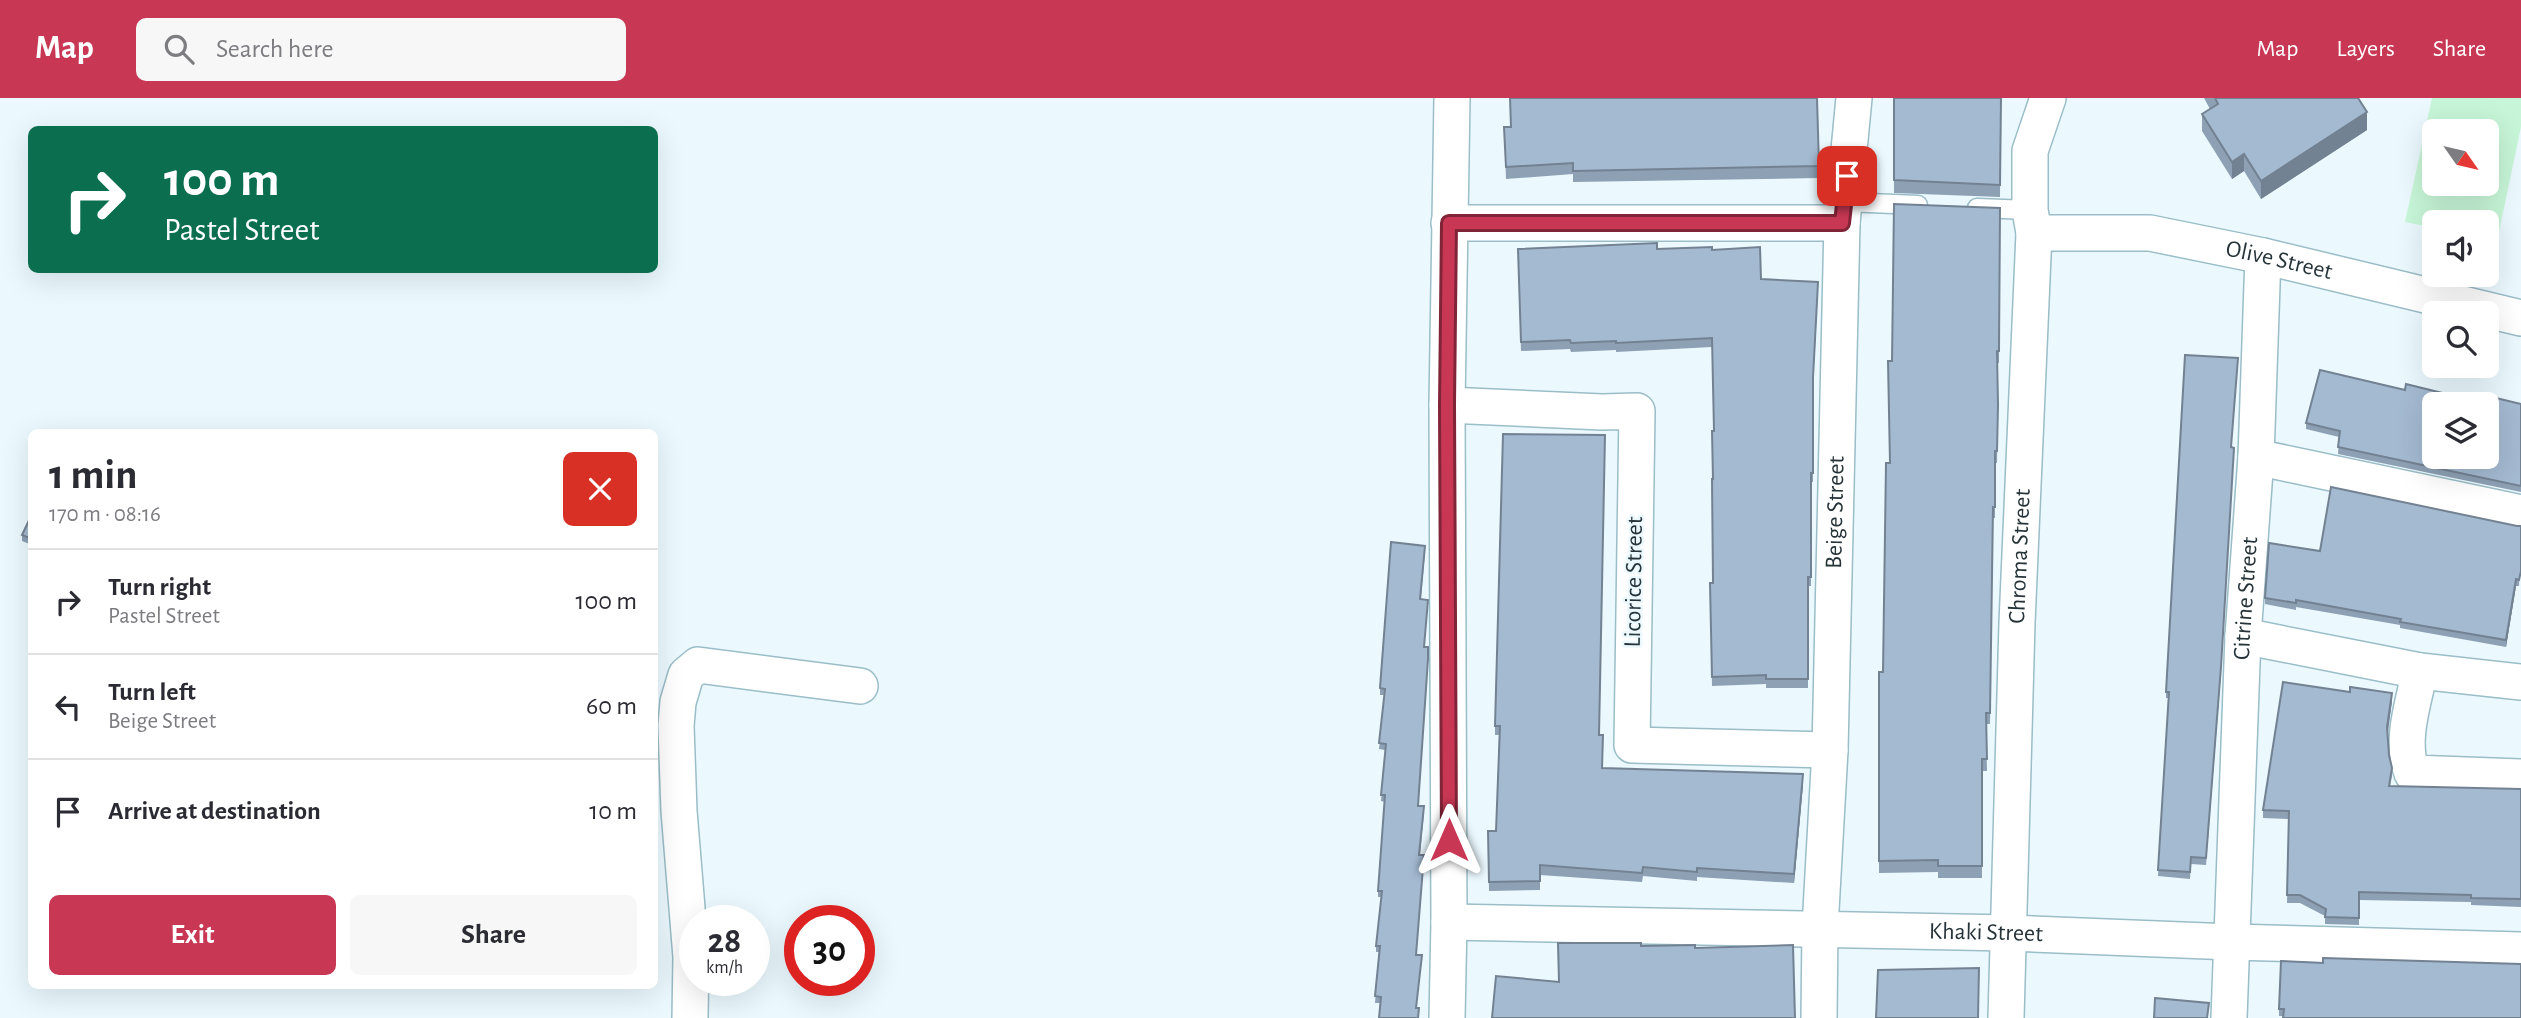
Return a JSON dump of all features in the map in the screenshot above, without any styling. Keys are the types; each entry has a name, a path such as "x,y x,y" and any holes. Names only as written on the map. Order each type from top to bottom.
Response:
{"street":[{"path":"1447,1018 1450,922 1447,405 1452,98"},
{"name":"Beige Street","path":"1819,1018 1820,929 1830,750 1844,213 1854,98"},
{"name":"Chroma Street","path":"2006,1018 2032,221 2030,150 2048,98"},
{"path":"1449,223 1844,213"},
{"name":"Olive Street","path":"2032,221 2150,233 2263,256 2521,318"},
{"name":"Citrine Street","path":"2229,1018 2243,636 2256,457 2263,256"},
{"name":"Licorice Street","path":"1447,405 1602,412 1637,411 1632,745 1830,750"},
{"path":"2256,457 2521,513"},
{"path":"2243,636 2420,671 2521,682"},
{"path":"690,1018 691,957 679,811 676,726 678,702 687,675 698,664 860,686"},
{"path":"2420,671 2406,757 2412,773 2521,778"},
{"name":"Khaki Street","path":"1450,922 2009,933 2521,950"}],"lane":[{"path":"1844,213 1938,206"},
{"path":"1964,207 2032,221"}],"green space":[{"path":"2432,98 2521,98 2521,127 2499,232 2499,210 2422,210 2422,226 2405,222 2422,144 2422,196 2499,196 2499,119 2427,119"}],"building":[{"path":"1510,98 1817,98 1819,166 1573,171 1573,163 1506,167 1504,127 1511,127"},
{"path":"1894,98 2001,98 2000,185 1894,180"},
{"path":"2215,98 2358,98 2367,112 2261,181 2244,154 2232,162 2202,114 2218,104"},
{"path":"1894,204 2000,208 1990,713 1986,713 1987,759 1982,759 1982,866 1938,866 1938,860 1879,861 1879,672 1883,672 1886,463 1890,463 1888,361 1892,361"},
{"path":"1657,243 1657,249 1760,247 1761,279 1818,282 1813,378 1808,679 1766,679 1766,675 1712,677 1712,338 1616,343 1571,343 1570,340 1521,342 1518,249"},
{"path":"2185,355 2238,358 2231,447 2234,448 2221,667 2206,858 2191,857 2190,872 2158,870"},
{"path":"2320,370 2405,390 2406,384 2438,392 2422,392 2422,465 2338,447 2340,431 2306,423"},
{"path":"2499,399 2521,404 2521,486 2441,469 2499,469"},
{"path":"1503,434 1605,435 1599,735 1603,735 1602,768 1803,774 1794,874 1697,868 1697,872 1643,867 1642,873 1540,865 1540,881 1489,882 1488,831 1496,831 1500,726 1495,726"},
{"path":"2331,487 2521,526 2521,571 2519,580 2516,579 2506,640 2400,622 2401,619 2296,600 2296,603 2265,598 2269,543 2320,551"},
{"path":"28,522 28,537 22,535"},
{"path":"1391,542 1425,546 1420,599 1428,600 1424,647 1428,647 1428,659 1418,806 1424,806 1419,855 1424,855 1416,955 1422,955 1416,1008 1419,1008 1418,1018 1379,1018 1381,997 1375,996 1380,946 1376,946 1382,891 1378,891 1385,795 1381,795 1386,744 1379,743 1385,689 1380,688"},
{"path":"2283,682 2350,692 2350,687 2392,693 2387,727 2392,768 2389,786 2521,789 2521,899 2359,892 2359,918 2325,917 2326,909 2300,895 2287,895 2289,811 2263,810"},
{"path":"1558,943 1641,943 1641,946 1695,945 1695,948 1793,945 1795,1018 1492,1018 1496,976 1559,982"},
{"path":"2323,958 2521,964 2521,1018 2283,1018 2284,1009 2279,1009 2281,961 2323,963"},
{"path":"1979,968 1978,1018 1876,1018 1878,970"},
{"path":"2155,998 2209,1003 2207,1018 2154,1018"}],"route":[{"path":"1449,840 1449,223 1842,223 1847,176"}]}
